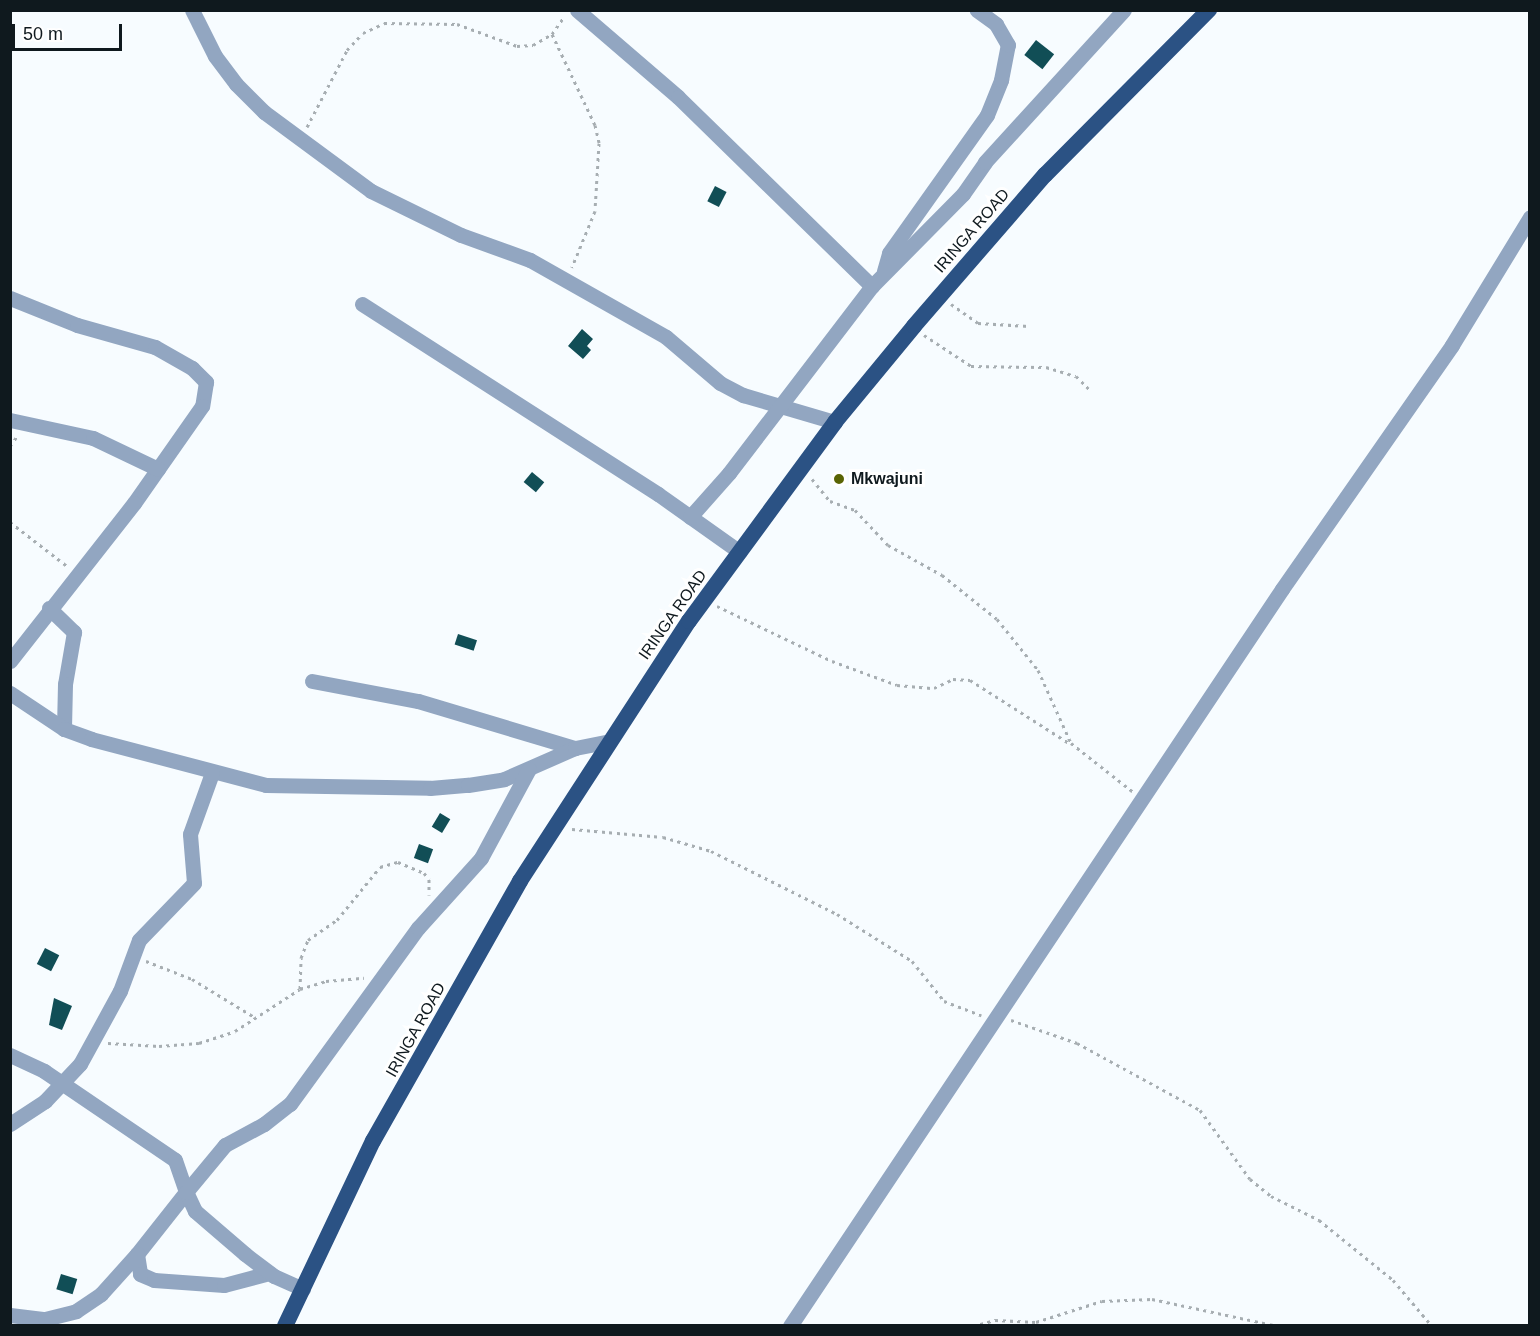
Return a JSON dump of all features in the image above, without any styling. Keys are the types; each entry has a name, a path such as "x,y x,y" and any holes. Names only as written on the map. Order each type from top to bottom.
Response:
{"highway":[{"name":"IRINGA ROAD","path":"285,1326 373,1141 520,881 607,742 705,599 835,422 914,326 1045,175 1209,10"}],"street":[{"path":"192,10 215,56 236,84 264,112 389,202 460,235 530,260 666,337 720,383 768,404 781,404 835,422"},
{"path":"884,274 890,253 987,116 1001,80 1008,45 996,24 977,10"},
{"path":"690,518 872,286 963,194 985,162 1124,10"},
{"path":"576,11 678,97 872,286"},
{"path":"790,1326 825,1277 993,1019 1452,345 1530,217"},
{"path":"10,298 76,325 154,347 202,375 206,382 202,406 158,469 10,661"},
{"path":"362,304 740,552"},
{"path":"10,420 93,438 158,469"},
{"path":"50,608 74,632 64,684 64,729"},
{"path":"312,681 418,701 574,748"},
{"path":"10,693 64,729 212,773 266,785 430,788 504,779 574,748 607,742"},
{"path":"10,1315 45,1319 76,1311 101,1294 137,1254 225,1145 264,1124 290,1104 386,971 431,914 481,858 530,769"},
{"path":"10,1124 64,1083 94,1039 120,991 143,934 194,884 190,834 212,773"},
{"path":"10,1055 64,1083 164,1150 182,1173 186,1192 195,1211 269,1273 303,1289"},
{"path":"137,1254 140,1274 154,1280 224,1285 269,1273"}],"path":[{"path":"302,138 347,50 363,33 384,23 457,24 517,46 533,45 552,33 576,11"},
{"path":"552,33 595,125 599,143 595,211 566,282"},
{"path":"941,295 978,323 1029,326"},
{"path":"914,326 943,350 971,366 1046,367 1070,374 1089,389"},
{"path":"805,464 815,485 830,501 852,508 888,545 942,575 997,619 1038,670 1071,743"},
{"path":"10,522 48,548 75,574"},
{"path":"705,599 832,661 897,685 933,688 953,679 970,680 1071,743 1129,785 1140,802"},
{"path":"556,826 663,837 711,851 837,914 912,961 945,1001 993,1019 1033,1025 1077,1043 1194,1106 1209,1120 1250,1179 1271,1196 1319,1220 1393,1280 1432,1326"},
{"path":"300,989 301,958 308,940 337,920 384,864 405,863 427,876 431,914"},
{"path":"134,955 192,979 256,1018"},
{"path":"94,1039 118,1045 199,1043 235,1031 300,989 386,971"},
{"path":"973,1326 995,1320 1036,1322 1102,1301 1152,1299 1278,1326"}],"building":[{"path":"1036,40 1054,54 1042,69 1024,55"},
{"path":"715,186 727,192 719,207 707,201"},
{"path":"582,329 593,339 587,346 591,350 583,359 568,346"},
{"path":"532,472 544,482 536,492 524,482"},
{"path":"458,634 477,640 474,651 455,644"},
{"path":"440,813 450,819 442,833 432,827"},
{"path":"419,844 433,849 428,863 414,858"},
{"path":"45,948 59,955 51,971 37,964"},
{"path":"54,998 72,1006 62,1030 49,1025"},
{"path":"61,1274 77,1279 73,1294 56,1289"}],"place":[{"name":"Mkwajuni","path":"839,479"}]}
